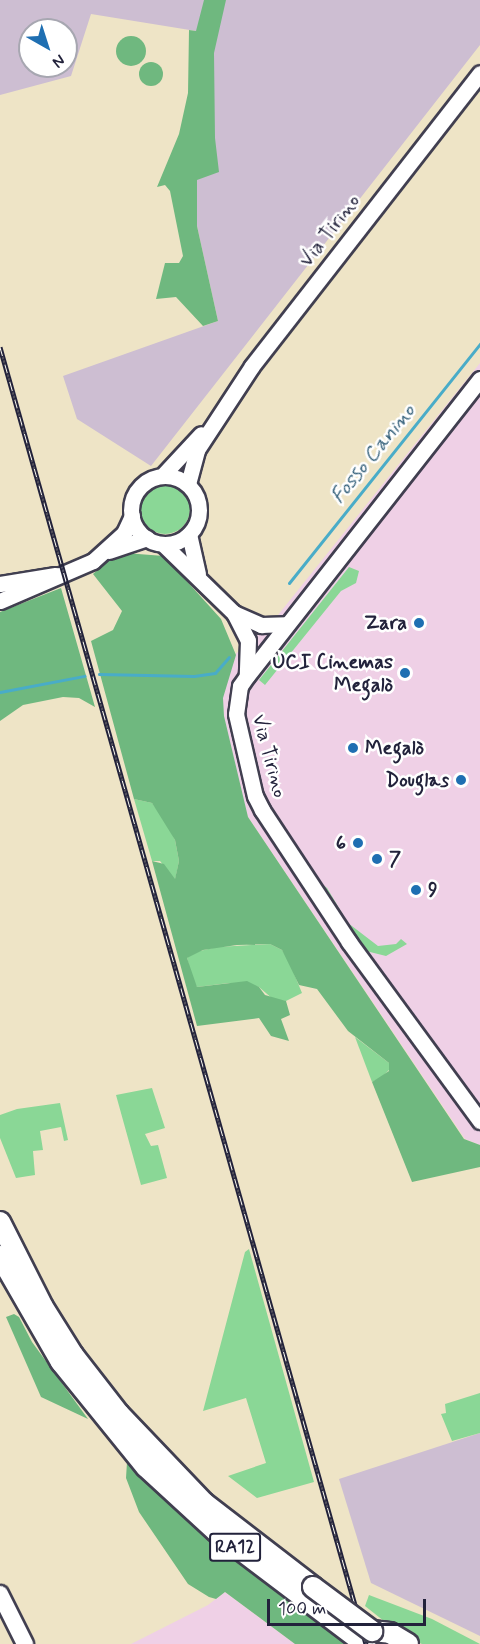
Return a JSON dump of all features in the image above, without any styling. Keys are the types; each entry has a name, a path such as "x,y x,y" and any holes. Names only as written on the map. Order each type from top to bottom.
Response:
{"highway":[{"name":"RA12","path":"0,1222 43,1307 74,1355 119,1414 150,1461 379,1638"},
{"name":"RA12","path":"0,1256 41,1331 90,1401 217,1532 331,1618 379,1638"},
{"path":"379,1638 408,1644"}],"main road":[{"path":"0,1594 25,1644"}],"street":[{"name":"Via Tirino","path":"162,476 216,417 480,73"},
{"name":"Via Tirino","path":"480,379 285,624 247,676 240,686 236,714 258,803 349,942 480,1121"},
{"name":"Via Tirino","path":"188,484 197,450 216,417"},
{"path":"163,544 189,534 196,525 199,503 188,484 162,476 140,486 131,504 132,516 147,538 163,544 198,574 234,613 248,640 247,676"},
{"path":"106,552 124,533 132,516"},
{"path":"189,534 198,574"},
{"path":"0,601 32,590 106,552 147,538"},
{"path":"0,584 35,575 58,575"},
{"path":"234,613 261,625 285,624"}],"shaded area":[{"path":"0,0 480,0 480,45 151,466 77,419 63,376 218,321 197,226 196,31 91,14 78,54 78,18 18,18 18,78 64,78 0,95"},
{"name":"Megalò","path":"480,363 480,1145 465,1139 248,817 206,680 274,620"},
{"path":"480,1433 480,1636 371,1583 339,1479"},
{"path":"225,1592 295,1644 131,1644 208,1605"}],"green space":[{"path":"204,0 226,0 214,53 215,138 219,172 197,180 197,226 218,321 203,326 176,297 156,299 165,263 179,263 183,256 170,191 165,185 157,187 179,134 188,93 189,30 196,31"},
{"path":"131,36 137,37 145,45 145,57 137,65 131,66 125,65 117,57 116,51 117,45 125,37"},
{"path":"151,62 156,63 162,69 162,79 156,85 151,86 146,85 140,79 139,74 140,69 146,63"},
{"path":"165,484 183,491 190,509 183,527 165,534 147,527 140,509 147,491"},
{"path":"125,553 164,556 221,619 236,655 223,698 224,716 248,817 464,1139 480,1145 480,1167 412,1182 372,1082 389,1071 389,1063 348,1031 317,989 299,985 282,950 270,944 237,945 203,950 187,958 197,987 247,981 259,987 265,995 286,1001 290,1015 281,1019 289,1041 271,1036 259,1018 197,1026 152,861 164,864 175,879 179,861 175,840 152,803 134,799 91,641 113,630 122,611 93,574 110,559"},
{"path":"349,567 359,571 356,583 341,591 265,685 259,680"},
{"path":"61,588 95,707 79,698 63,697 23,705 0,721 0,612"},
{"path":"134,799 152,803 166,821 175,840 179,861 175,880 160,861 152,861"},
{"path":"313,877 327,888 348,923 378,946 396,944 401,939 407,944 386,956 366,951"},
{"path":"270,944 282,950 288,959 302,993 286,1001 274,1000 259,987 229,983 197,987 193,981 187,958 191,953 217,947"},
{"path":"355,1037 389,1063 391,1068 382,1077 372,1082"},
{"path":"152,1088 165,1128 145,1134 151,1146 158,1145 167,1178 141,1185 116,1095"},
{"path":"60,1103 68,1140 64,1141 61,1127 40,1131 43,1150 33,1151 35,1175 16,1178 0,1138 0,1115 17,1109"},
{"path":"249,1249 314,1482 257,1498 228,1476 266,1463 246,1398 203,1411 245,1252"},
{"path":"14,1314 19,1317 32,1342 88,1419 41,1397 6,1317"},
{"path":"480,1393 480,1433 452,1441 441,1414 446,1413 445,1404"},
{"path":"127,1462 214,1542 348,1644 295,1644 225,1592 216,1599 188,1584 139,1512 126,1478"},
{"path":"369,1595 432,1619 480,1644 422,1644 404,1637 365,1606"}],"waterway":[{"name":"Fosso Canino","path":"289,583 480,344"},
{"name":"Fosso Canino","path":"99,674 194,676 215,673 229,657"},
{"name":"Fosso Canino","path":"0,692 84,676"}],"railway":[{"path":"0,347 366,1644"}],"place":[{"name":"Zara","path":"419,623"},
{"name":"UCI Cinemas Megalò","path":"405,673"},
{"name":"Megalò","path":"353,748"},
{"name":"Douglas","path":"461,780"},
{"name":"6","path":"358,843"},
{"name":"7","path":"377,859"},
{"name":"9","path":"416,890"}]}
